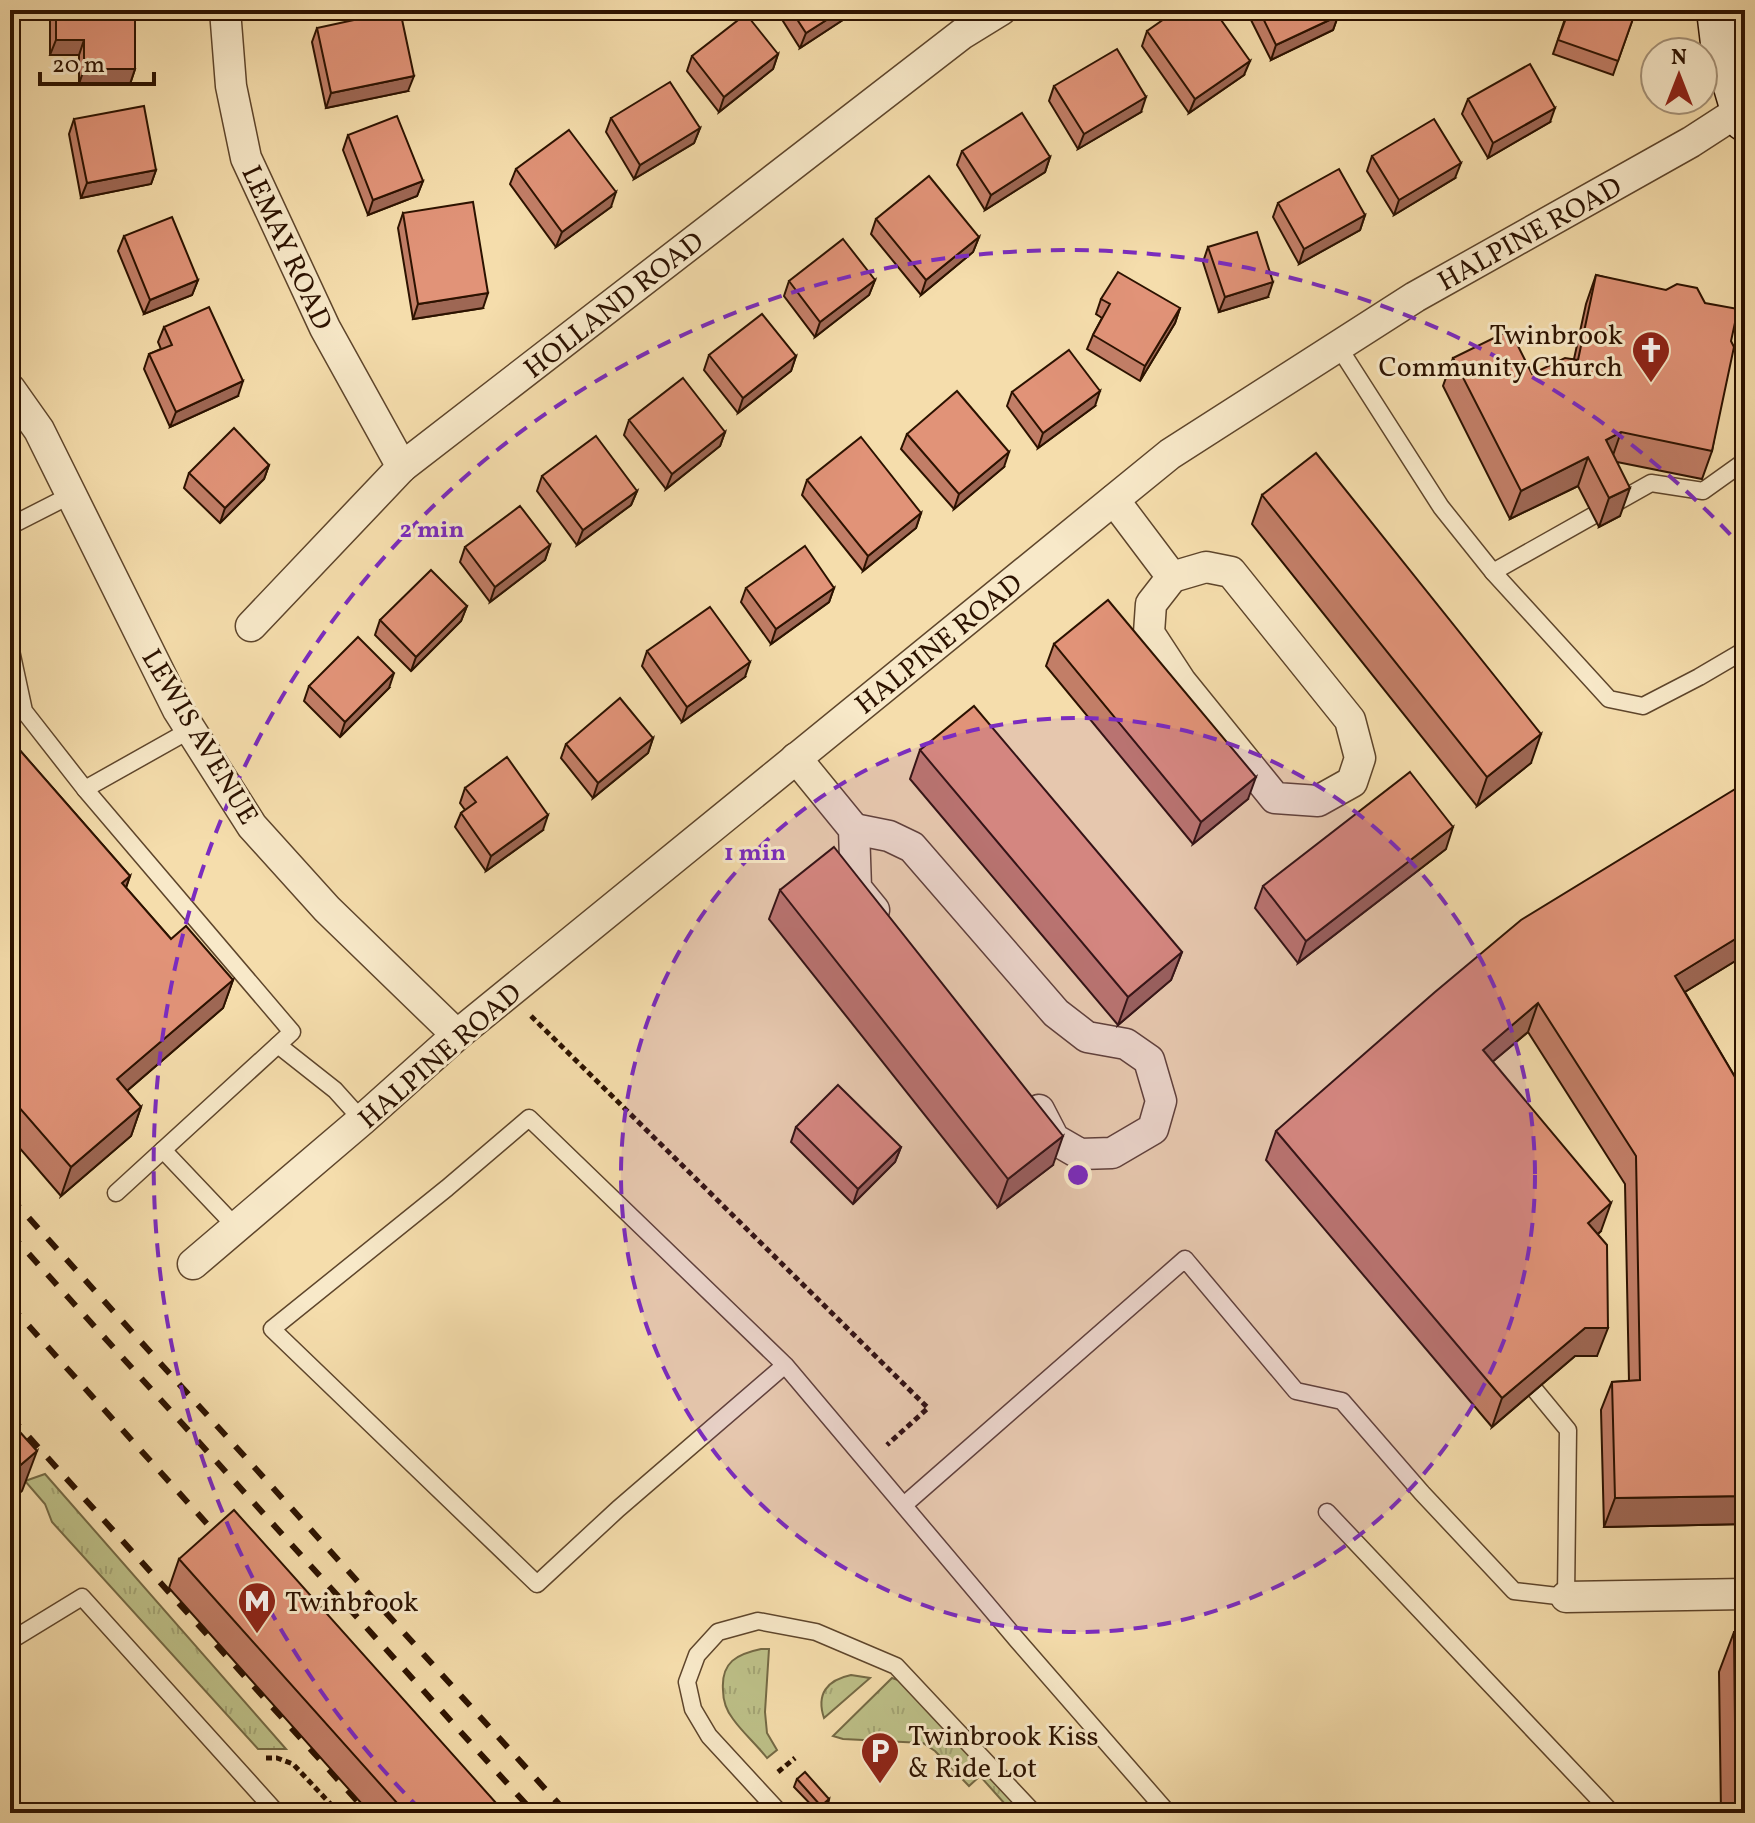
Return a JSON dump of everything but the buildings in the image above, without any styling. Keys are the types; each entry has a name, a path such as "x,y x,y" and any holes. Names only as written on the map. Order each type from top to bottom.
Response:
{"street":[{"name":"LEMAY ROAD","path":"225,10 231,86 246,158 325,328 402,467"},
{"name":"HOLLAND ROAD","path":"251,626 402,467 962,34 1001,10"},
{"path":"1718,10 1722,43 1744,112"},
{"name":"HALPINE ROAD","path":"193,1264 457,1035 1170,454 1415,297 1744,112"},
{"name":"LEWIS AVENUE","path":"10,389 39,430 178,710 252,826 327,909 457,1035"},
{"path":"1114,500 1172,577"},
{"path":"1206,567 1231,572 1350,720 1360,758 1352,782 1318,801 1275,798 1181,682 1149,633 1151,604 1172,577 1206,567"},
{"path":"796,758 854,829 856,888 897,937"},
{"path":"854,829 889,836 912,847 1056,1013 1087,1037 1126,1044 1149,1060 1161,1101 1153,1129 1112,1153 1080,1154 1054,1139 1038,1107 1018,1083"},
{"path":"1566,1597 1745,1594"}],"lane":[{"path":"1338,346 1441,507 1493,572 1609,699 1643,706 1745,650"},
{"path":"1493,572 1651,483 1703,491 1745,461"},
{"path":"10,526 71,495"},
{"path":"10,646 24,711 85,789 292,1032 116,1193"},
{"path":"85,789 190,730"},
{"path":"278,1045 335,1090 362,1120"},
{"path":"785,1365 618,1509 537,1584 272,1329 529,1118 785,1365 1168,1813"},
{"path":"163,1150 237,1228"},
{"path":"904,1505 1185,1259 1296,1391 1342,1401 1422,1493 1514,1591 1566,1597 1568,1430 1535,1390"},
{"path":"1327,1512 1612,1813"},
{"path":"10,1641 82,1597 277,1813"},
{"path":"780,1813 709,1736 693,1709 687,1682 697,1655 718,1632 758,1621 816,1632 896,1666 1034,1813"}],"path":[{"path":"527,1012 928,1408 883,1448"},
{"path":"261,1758 277,1758 293,1764 339,1813"},
{"path":"774,1775 795,1758"}],"green space":[{"path":"45,1474 286,1749 258,1749 52,1522 45,1504 25,1481"},
{"path":"761,1649 769,1649 765,1712 767,1733 777,1750 767,1758 731,1716 723,1694 725,1672 732,1661"},
{"path":"851,1675 870,1678 824,1718 821,1702 826,1689 836,1680"},
{"path":"892,1678 901,1681 1025,1809 1021,1813 1013,1813 980,1776 969,1786 923,1743 833,1736"}],"railway":[{"path":"10,1197 567,1813"},
{"path":"10,1233 534,1813"},
{"path":"10,1305 227,1546"},
{"path":"10,1416 368,1813"}],"place":[{"name":"Twinbrook Community Church","path":"1651,384"},
{"name":"Twinbrook","path":"257,1635"},
{"name":"Twinbrook Kiss & Ride Lot","path":"880,1785"}]}
